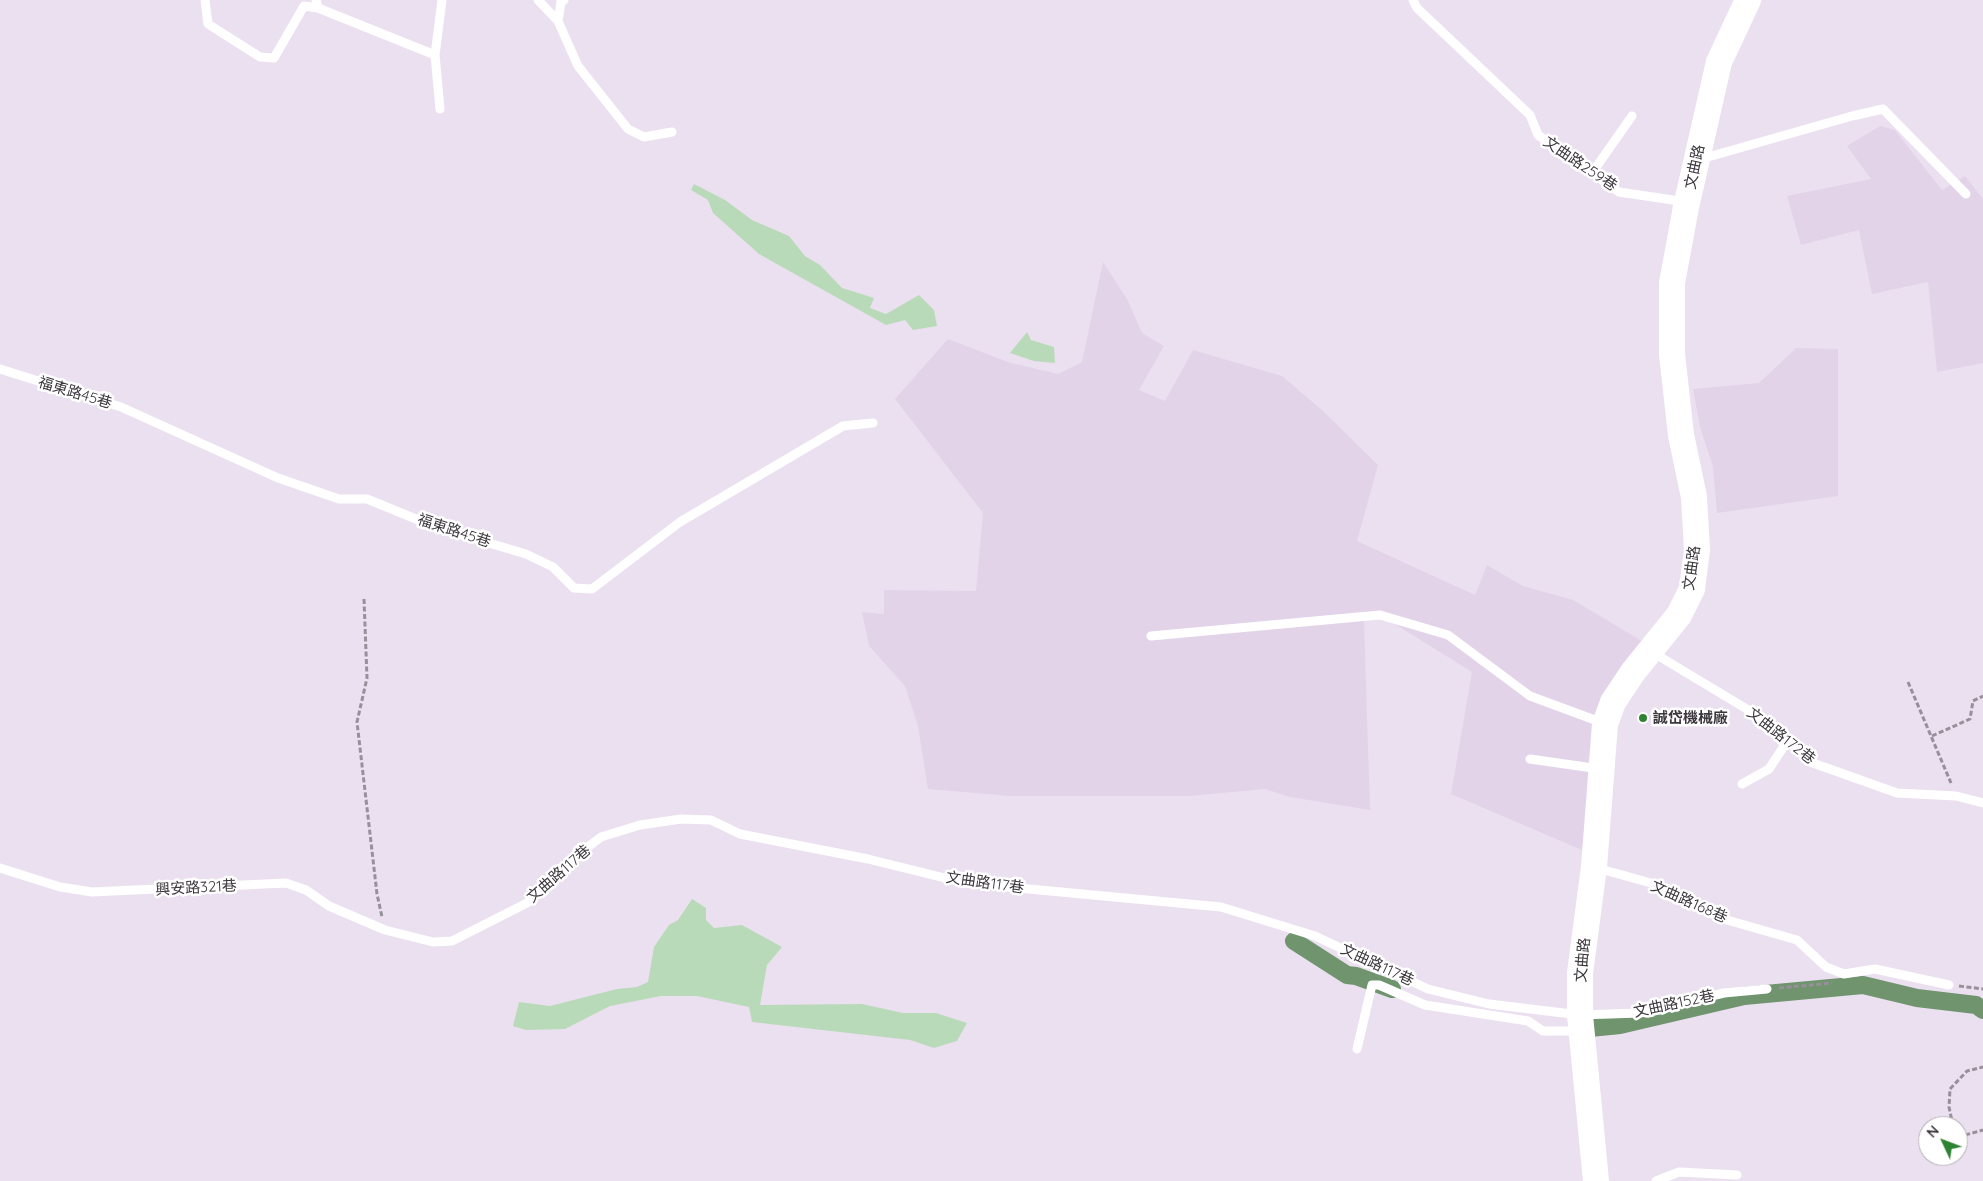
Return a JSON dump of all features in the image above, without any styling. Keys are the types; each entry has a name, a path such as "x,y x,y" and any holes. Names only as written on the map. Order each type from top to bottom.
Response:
{"street":[{"name":"文曲路","path":"1596,1181 1581,1023 1580,973 1594,867 1600,769 1605,724 1613,702 1650,651 1679,616 1692,589 1697,550 1694,497 1681,435 1672,354 1672,282 1686,206 1719,62 1748,0"}],"lane":[{"path":"205,0 208,24 260,57 274,58 304,6 317,4 435,55"},
{"path":"440,109 435,55 442,0"},
{"path":"538,0 558,21 578,66 628,129 644,137 672,132"},
{"path":"558,21 561,2 564,0"},
{"name":"文曲路259巷","path":"1413,0 1418,8 1530,115 1538,135 1619,192 1672,200 1686,206"},
{"path":"1696,160 1852,116 1884,109 1966,194"},
{"path":"1592,172 1632,116"},
{"name":"福東路45巷","path":"0,369 121,407 278,478 339,498 367,499 438,528 526,554 553,567 574,588 592,589 680,522 843,426 873,423"},
{"path":"1151,636 1380,615 1448,635 1530,696 1605,724"},
{"name":"文曲路172巷","path":"1650,651 1716,689 1788,740 1810,762 1897,793 1956,796 1983,803"},
{"path":"1742,784 1769,769 1788,740"},
{"path":"1530,759 1600,769"},
{"name":"文曲路117巷","path":"385,930 433,942 452,941 527,903 575,857 601,837 640,826 681,819 711,820 740,834 868,859 965,883 1221,908 1315,936 1428,989 1581,1023"},
{"name":"文曲路168巷","path":"1594,867 1616,875 1658,885 1720,918 1797,940 1826,967 1844,974"},
{"name":"興安路321巷","path":"0,868 60,887 92,892 286,884 306,890 329,906 385,930"},
{"path":"1844,974 1875,969 1949,985"},
{"path":"1357,1049 1372,985 1379,985 1425,1005 1528,1021 1543,1031 1581,1023"},
{"name":"文曲路152巷","path":"1581,1023 1640,1014 1724,993 1767,989"},
{"path":"1656,1181 1679,1172 1737,1175"}],"path":[{"path":"364,599 367,678 357,722 377,894 385,930"},
{"path":"1908,682 1956,796"},
{"path":"1932,736 1970,719 1973,701 1983,696"},
{"path":"1767,989 1840,981 1844,974"},
{"path":"1949,985 1983,989"},
{"path":"1951,1116 1949,1107 1950,1089 1967,1072 1983,1067"},
{"path":"1968,1134 1983,1130"}],"shaded area":[{"path":"1880,126 1895,130 1942,190 1965,176 1983,199 1983,363 1937,372 1928,282 1872,294 1859,230 1801,245 1787,196 1871,179 1847,146"},
{"path":"1103,262 1127,299 1142,333 1164,346 1139,390 1165,401 1193,350 1282,376 1322,410 1378,465 1357,541 1475,595 1487,565 1523,586 1573,600 1642,641 1601,711 1582,850 1451,794 1472,672 1385,618 1364,621 1370,810 1290,797 1265,789 1189,796 1010,796 928,789 918,726 905,686 869,646 862,612 884,614 884,590 976,591 983,513 895,399 948,339 1008,362 1058,374 1082,362"},
{"path":"1796,348 1838,349 1838,496 1717,513 1713,467 1700,427 1693,389 1759,383"}],"green space":[{"path":"694,184 725,200 752,220 789,236 805,256 820,265 842,288 874,298 870,308 886,314 919,295 934,310 937,326 913,330 905,320 886,325 759,254 713,213 708,200 691,190"},
{"path":"1027,332 1031,340 1054,347 1055,363 1034,361 1010,353"},
{"path":"692,899 706,908 706,920 714,928 742,925 782,947 767,965 760,1005 862,1004 903,1013 936,1013 967,1023 957,1041 934,1048 910,1040 752,1022 749,1007 697,996 661,996 610,1006 565,1029 526,1030 513,1026 519,1002 550,1006 617,989 637,987 648,982 654,947 669,925 678,920"}],"waterway":[{"path":"1294,941 1347,975 1356,976 1392,989"},
{"path":"1580,1029 1620,1025 1744,996 1863,985 1917,998 1976,1005 1983,1010"}],"place":[{"name":"誠岱機械廠","path":"1643,718"}]}
